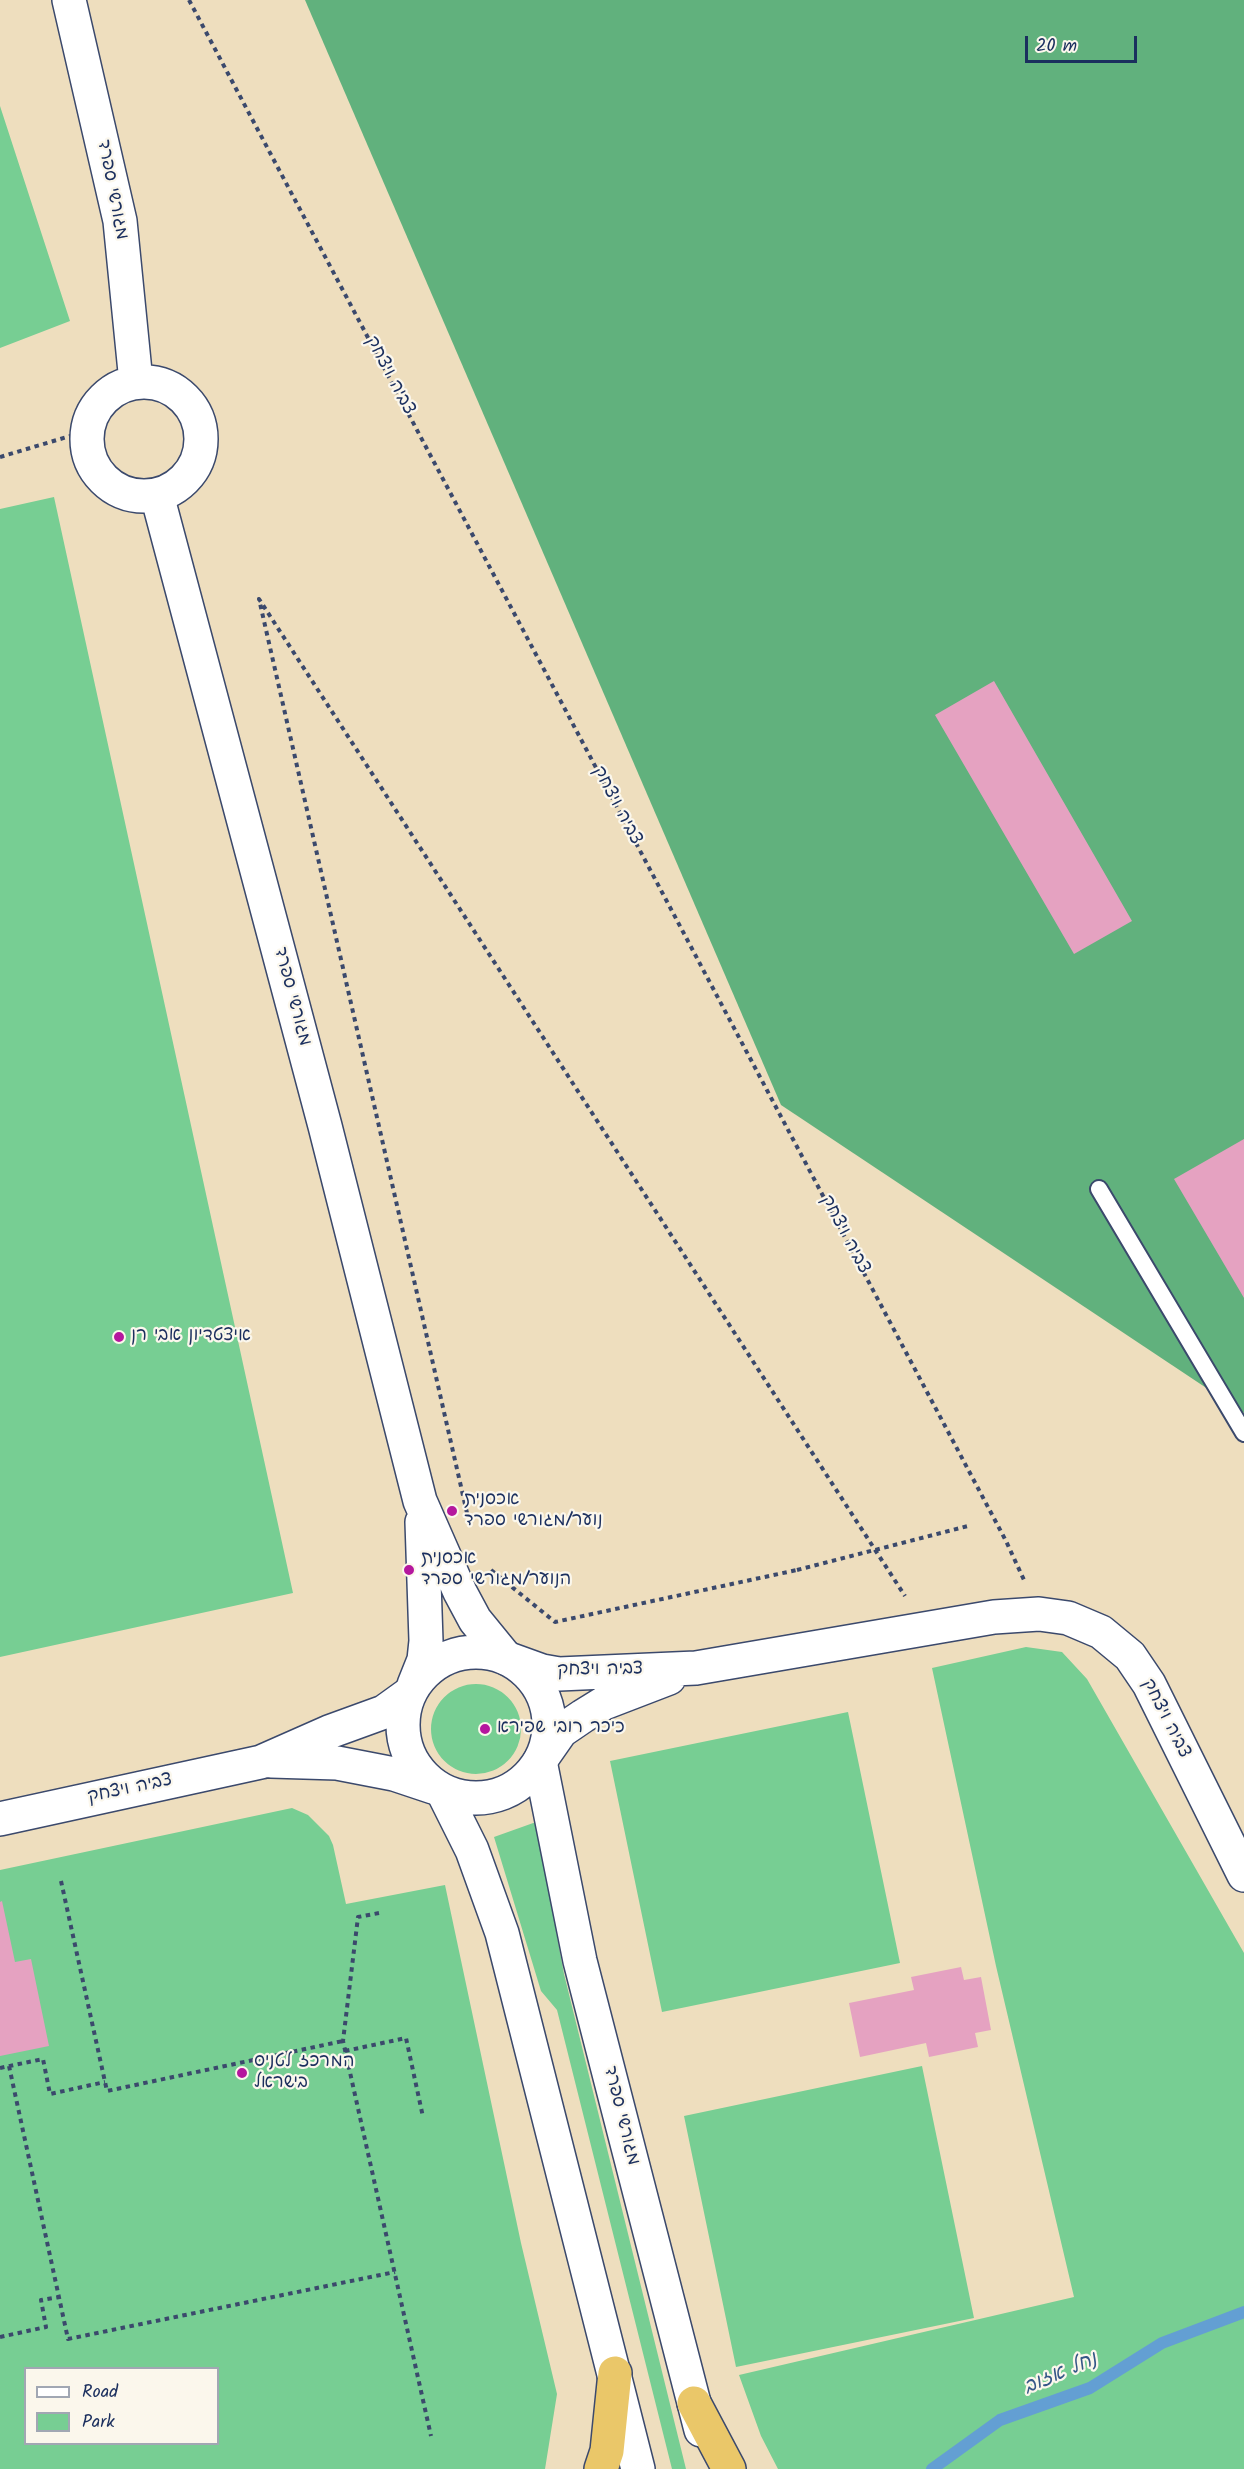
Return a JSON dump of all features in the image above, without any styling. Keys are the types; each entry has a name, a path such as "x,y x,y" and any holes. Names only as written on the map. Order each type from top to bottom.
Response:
{"highway":[{"path":"601,2469 607,2451 615,2373"},
{"path":"694,2403 729,2469"}],"street":[{"name":"מגורשי ספרד","path":"69,0 120,221 136,382"},
{"path":"136,382 156,382 174,390 189,402 198,419 202,438 198,457 189,475 175,487 157,495 138,496 120,491 105,481 93,467 88,449 87,431 93,413 103,398 118,388 136,382"},
{"name":"מגורשי ספרד","path":"157,495 325,1126 420,1501 460,1592 480,1627 506,1658"},
{"name":"מגורשי ספרד","path":"411,1690 424,1660 426,1641 420,1501"},
{"name":"צביה ויצחק","path":"506,1658 542,1671 559,1674 696,1668 994,1617 1039,1614 1068,1618 1101,1632 1130,1656 1149,1684 1242,1865"},
{"path":"438,1790 468,1798 491,1797 513,1789 530,1774 540,1761 547,1745 550,1728 548,1712 540,1690 526,1671 506,1658 483,1652 459,1652 439,1662 421,1676 411,1690 403,1716 402,1733 409,1756 418,1772 438,1790 472,1850 502,1933 638,2469"},
{"name":"צביה ויצחק","path":"540,1761 561,1731 604,1703 696,1668"},
{"name":"צביה ויצחק","path":"0,1819 261,1762 329,1732 384,1712 411,1690"},
{"name":"מגורשי ספרד","path":"540,1761 580,1961 711,2469"},
{"name":"צביה ויצחק","path":"261,1762 337,1763 394,1774 438,1790"}],"lane":[{"path":"1098,1189 1244,1433"}],"path":[{"name":"צביה ויצחק","path":"189,0 1006,1541 1039,1614"},
{"path":"0,457 87,431"},
{"path":"470,1524 259,599 925,1627"},
{"path":"486,1566 555,1622 797,1570 968,1526"},
{"path":"61,1881 107,2091 343,2041"},
{"path":"379,1912 358,1917 343,2041 431,2436"},
{"path":"345,2051 406,2038 423,2117"},
{"path":"0,2068 43,2059 50,2094 105,2082"},
{"path":"9,2066 68,2340 395,2272"},
{"path":"0,2337 46,2327 41,2300 59,2297"}],"green space":[{"path":"305,0 1244,0 1244,1413 781,1105"},
{"path":"0,106 70,321 0,348"},
{"name":"איצטדיון אבי רן","path":"54,497 293,1593 0,1657 0,509"},
{"path":"1026,1647 1062,1652 1087,1679 1244,1953 1244,2469 778,2469 761,2436 739,2375 1074,2297 996,1966 932,1668"},
{"path":"476,1684 493,1688 508,1697 517,1712 521,1729 517,1746 508,1761 493,1770 476,1774 459,1770 444,1761 435,1746 431,1729 435,1712 444,1697 459,1688"},
{"path":"848,1712 900,1963 662,2012 610,1761"},
{"name":"המרכז לטניס בישראל","path":"292,1808 308,1815 329,1836 346,1904 445,1885 521,2243 557,2394 545,2469 0,2469 0,1870"},
{"path":"536,1822 564,1974 686,2469 672,2469 557,2010 541,1991 494,1837"},
{"path":"922,2066 974,2318 736,2367 684,2116"}],"building":[{"path":"994,681 1132,921 1074,954 935,715"},
{"path":"1244,1139 1244,1298 1174,1179"},
{"path":"2,1901 15,1962 31,1959 49,2046 0,2056 0,1902"},
{"path":"961,1967 964,1980 981,1977 991,2030 975,2033 978,2047 929,2057 926,2043 860,2057 849,2003 914,1990 911,1977"}],"waterway":[{"name":"נחל אזוב","path":"932,2469 1000,2420 1090,2388 1162,2343 1244,2312"}],"place":[{"name":"איצטדיון אבי רן","path":"119,1337"},
{"name":"אכסנית נוער/מגורשי ספרד","path":"452,1511"},
{"name":"אכסנית הנוער/מגורשי ספרד","path":"409,1570"},
{"name":"כיכר רובי שפירא","path":"485,1729"},
{"name":"המרכז לטניס בישראל","path":"242,2073"}]}
